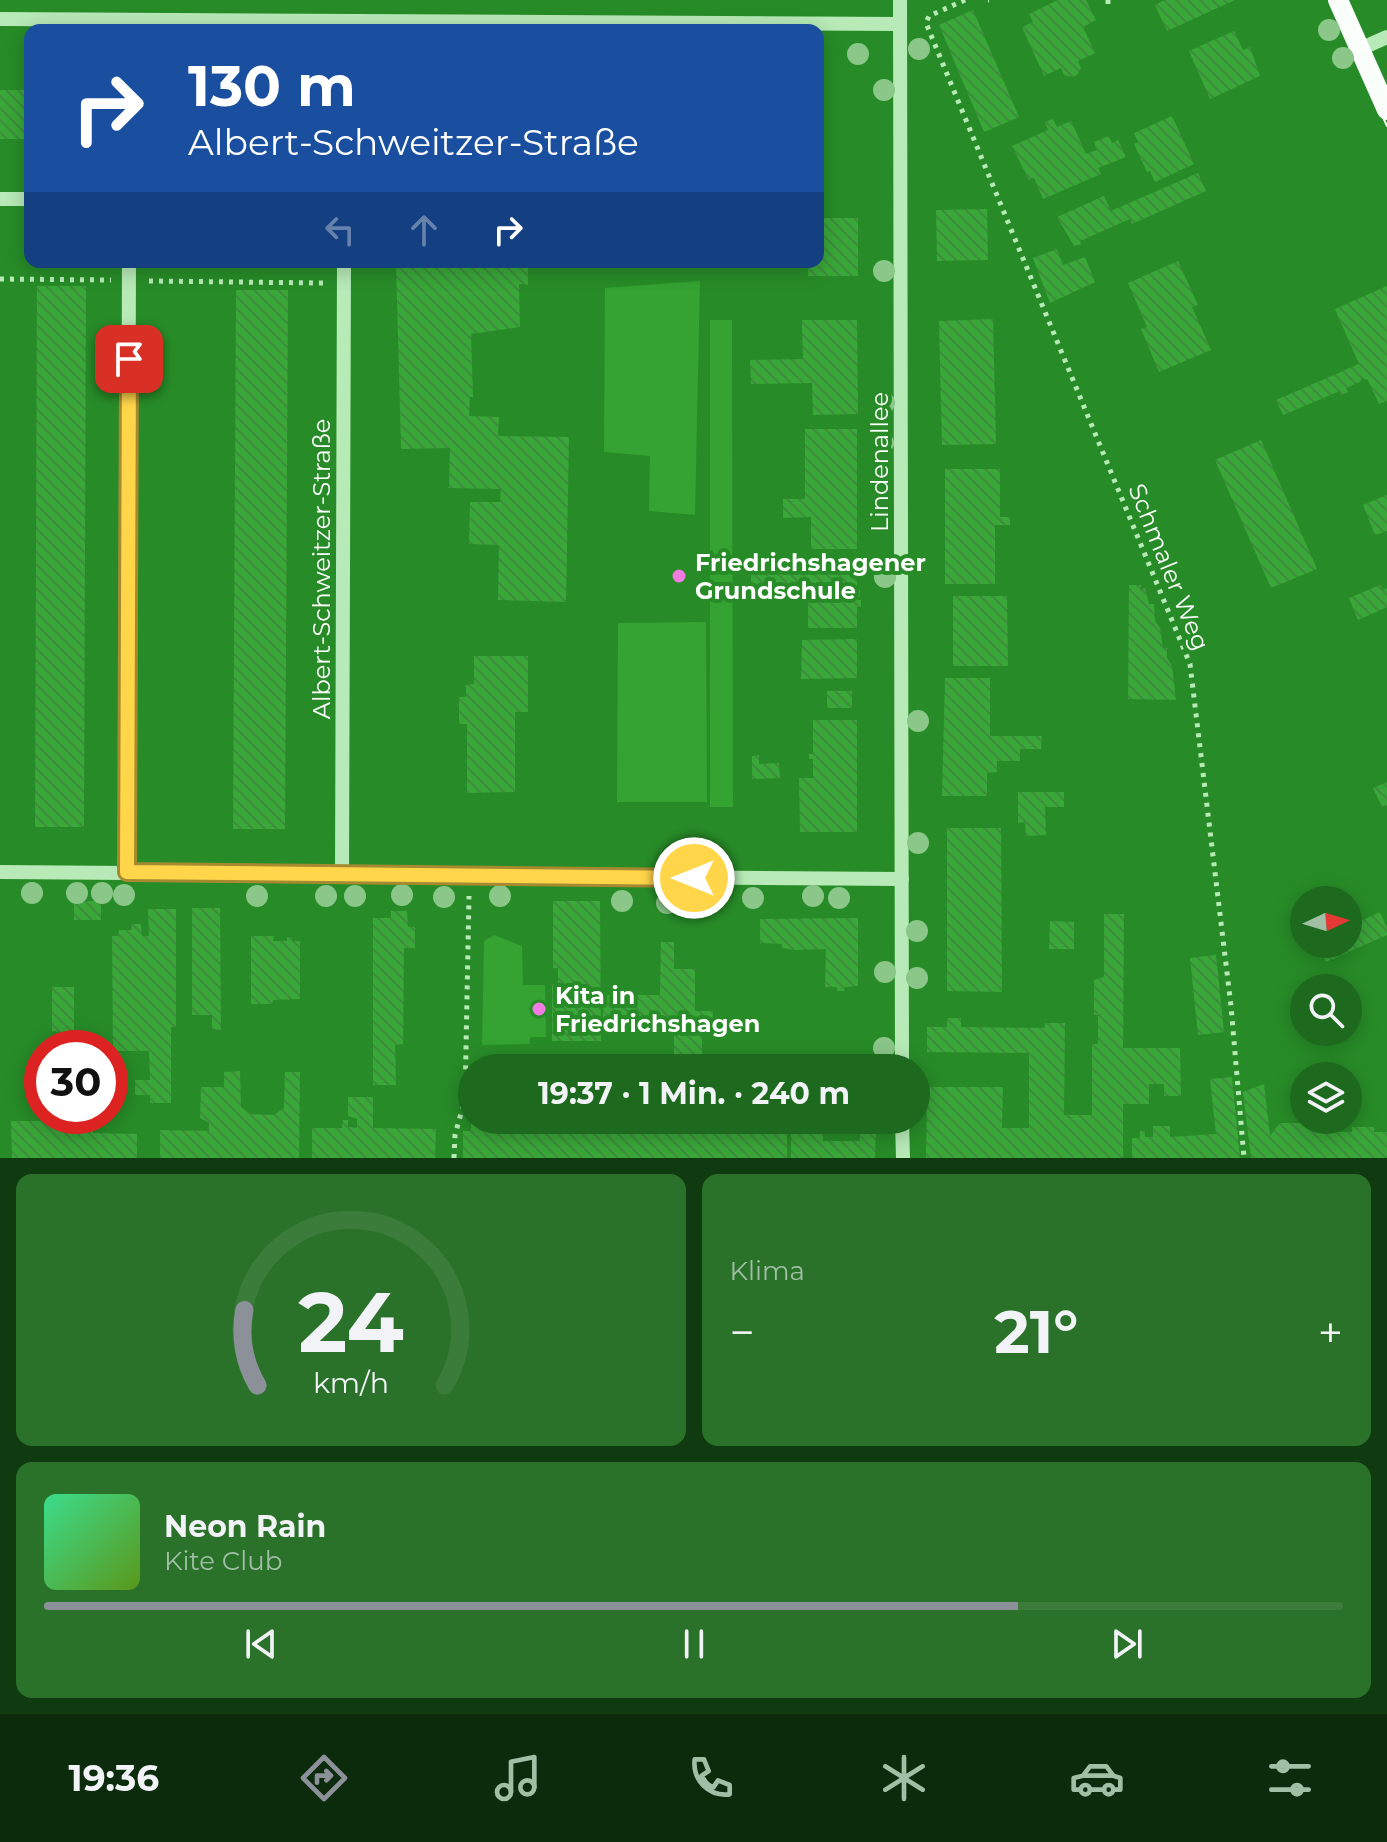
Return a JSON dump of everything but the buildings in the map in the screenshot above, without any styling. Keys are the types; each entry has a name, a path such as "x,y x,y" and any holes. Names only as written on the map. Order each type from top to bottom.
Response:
{"main road":[{"path":"1338,0 1387,110"}],"street":[{"name":"Lindenallee","path":"900,0 902,1054"},
{"path":"0,19 246,24"},
{"path":"824,24 900,24"},
{"path":"1360,49 1387,37"},
{"path":"0,199 24,199"},
{"path":"127,872 129,268"},
{"name":"Albert-Schweitzer-Straße","path":"342,875 344,268"},
{"path":"0,872 902,879"},
{"path":"902,1134 903,1158"}],"path":[{"name":"Schmaler Weg","path":"965,0 929,16 926,23 1190,664 1231,1006 1244,1158"},
{"path":"1108,0 1108,9"},
{"path":"0,279 344,283"},
{"path":"454,1158 455,1135 465,1099 469,876"}],"green space":[{"path":"700,281 695,515 649,511 650,456 604,452 605,288"},
{"path":"710,320 732,320 733,807 710,807"},
{"path":"706,622 707,802 617,802 618,623"},
{"path":"494,935 522,946 523,985 545,985 546,1037 530,1037 530,1044 482,1045 484,941"}],"tram line":[{"path":"1330,0 1387,126"},
{"path":"1345,0 1387,94"}],"place":[{"name":"Friedrichshagener Grundschule","path":"679,576"},
{"name":"Kita in Friedrichshagen","path":"539,1009"}],"route":[{"path":"129,359 127,872 694,878"}]}
